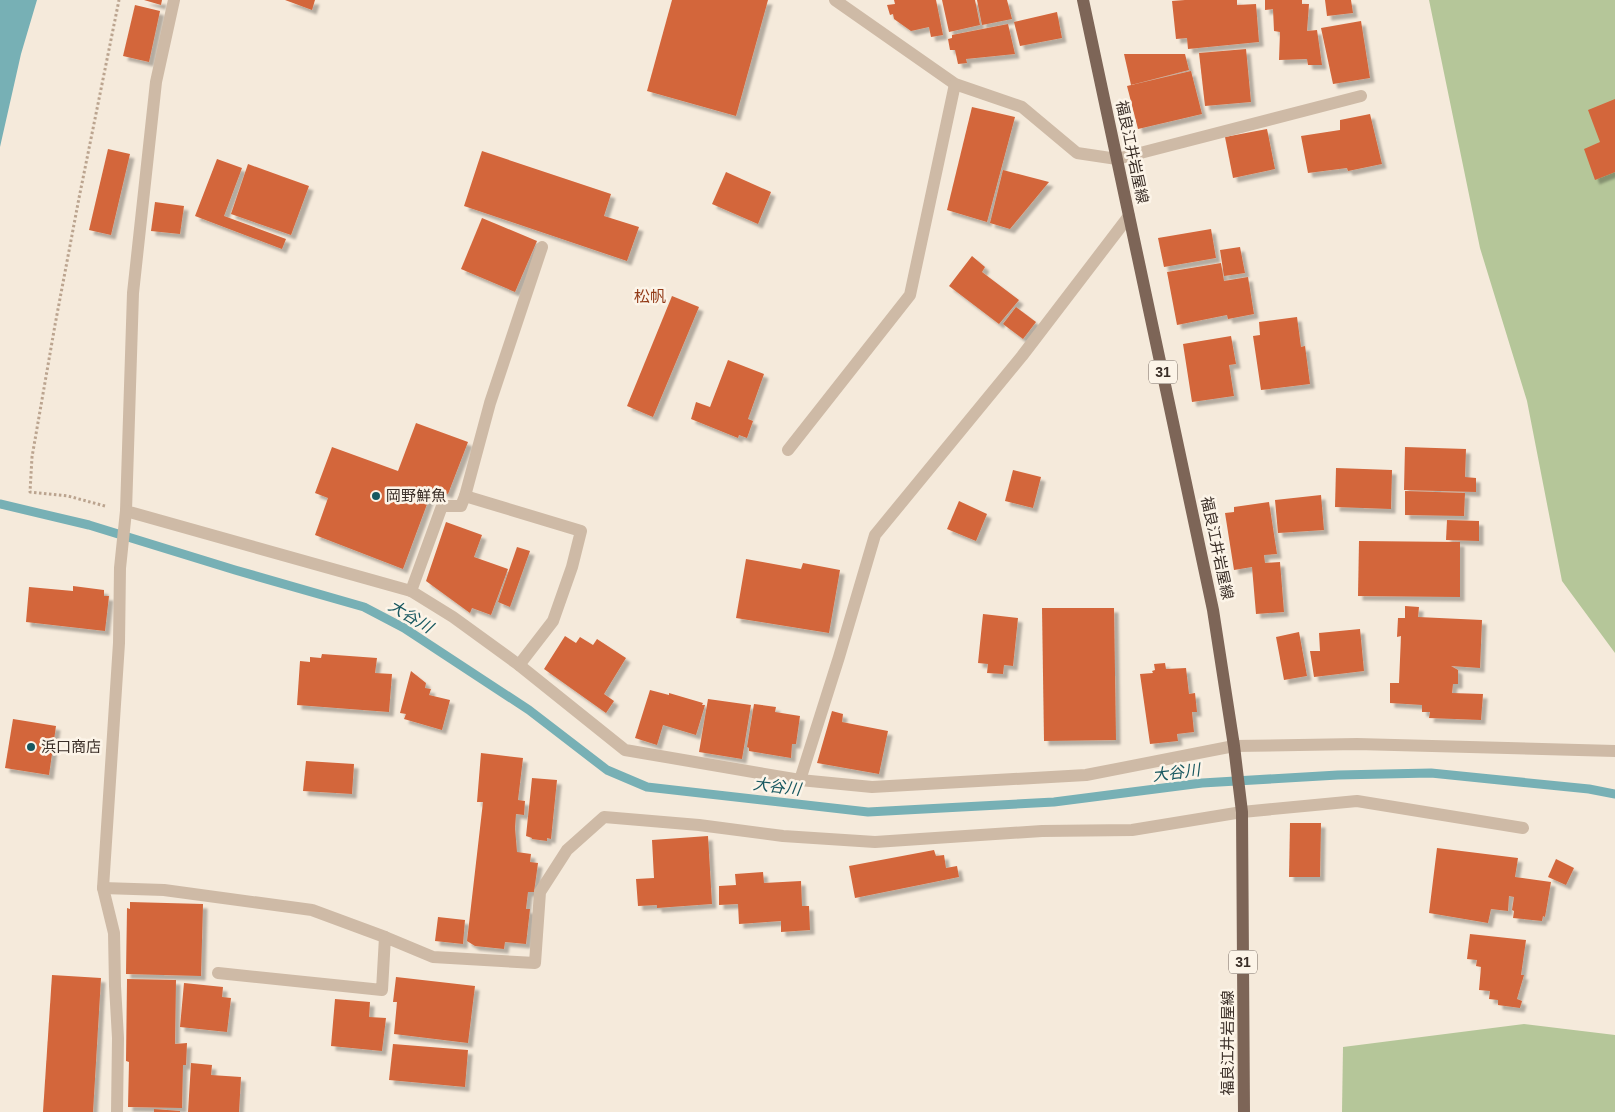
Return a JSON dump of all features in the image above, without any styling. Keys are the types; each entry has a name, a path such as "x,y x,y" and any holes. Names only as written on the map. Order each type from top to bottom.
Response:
{"main road":[{"name":"福良江井岩屋線","path":"1083,0 1213,610 1234,746 1242,812 1244,1112"}],"street":[{"path":"117,1112 118,1038 114,932 104,888 119,643 120,568 126,511 133,294 156,82 174,0"},
{"path":"835,0 955,84 1022,107 1077,153 1117,159 1361,96"},
{"path":"788,450 910,295 955,84"},
{"path":"800,780 876,535 1022,356 1129,216"},
{"path":"411,591 442,506 461,506 466,496 490,403 542,247"},
{"path":"466,496 581,531 572,567 553,621 519,665"},
{"path":"126,511 411,591 453,617 519,665 625,750 800,780 872,787 1086,774 1234,746 1357,744 1615,751"},
{"path":"104,888 164,890 312,910 433,957 535,964 540,892 567,850 604,817 699,825 783,836 875,842 1042,831 1132,830 1242,812 1357,801 1523,828"},
{"path":"218,973 382,990 385,937"}],"path":[{"path":"119,0 78,198 32,457 30,492 68,496 126,511"}],"green space":[{"path":"1429,0 1615,0 1615,653 1562,581 1527,401 1480,248"},
{"path":"1524,1024 1615,1035 1615,1112 1342,1112 1343,1047"}],"water":[{"path":"0,0 37,0 21,54 0,147"}],"building":[{"path":"144,0 162,0 161,5"},
{"path":"285,0 315,0 312,10"},
{"path":"672,0 768,0 736,116 647,91"},
{"path":"894,0 936,0 943,35 931,37 929,27 911,31 894,19 893,14 890,15 887,5 895,4"},
{"path":"942,0 975,0 980,25 949,32"},
{"path":"977,0 1007,0 1012,19 982,25"},
{"path":"1237,0 1237,5 1256,4 1259,42 1188,49 1187,38 1176,39 1172,1"},
{"path":"1265,0 1302,0 1302,4 1309,4 1307,31 1317,30 1322,65 1308,65 1307,59 1279,60 1280,32 1274,31 1273,9 1265,10"},
{"path":"1325,0 1351,0 1353,13 1327,16"},
{"path":"135,5 160,11 149,62 123,56"},
{"path":"1057,12 1062,38 1020,46 1014,22"},
{"path":"1361,21 1370,78 1333,84 1321,28"},
{"path":"1008,24 1015,54 966,59 967,63 958,64 955,50 950,50 948,39 952,38 952,35"},
{"path":"1246,49 1251,102 1205,106 1199,53"},
{"path":"1124,54 1185,54 1189,70 1131,85"},
{"path":"1191,71 1202,114 1138,129 1127,86"},
{"path":"1615,99 1615,172 1595,180 1584,149 1600,142 1588,110"},
{"path":"972,107 1015,117 987,222 947,210"},
{"path":"1370,114 1382,164 1348,171 1347,168 1308,173 1301,136 1340,130 1340,120"},
{"path":"1267,129 1275,169 1233,178 1225,137"},
{"path":"108,149 130,154 111,235 89,230"},
{"path":"482,151 611,194 604,216 639,227 627,261 464,206"},
{"path":"217,159 242,168 224,216 286,239 282,249 195,216"},
{"path":"248,164 309,186 291,235 231,214"},
{"path":"1003,170 1049,182 1010,229 990,223"},
{"path":"726,172 771,192 758,224 712,204"},
{"path":"155,202 184,206 180,234 151,231"},
{"path":"482,218 537,241 515,292 461,269"},
{"path":"1211,229 1216,258 1164,267 1158,238"},
{"path":"1240,247 1245,273 1224,276 1220,250"},
{"path":"972,256 985,267 982,272 1019,300 999,324 949,286"},
{"path":"1221,263 1224,281 1248,277 1254,314 1228,319 1227,315 1177,325 1167,272"},
{"path":"672,296 699,307 653,417 627,406"},
{"path":"1016,307 1036,322 1023,339 1003,324"},
{"path":"1297,317 1301,347 1305,346 1310,384 1261,390 1253,336 1260,335 1259,322"},
{"path":"1231,336 1236,364 1229,365 1234,396 1192,402 1183,344"},
{"path":"728,360 764,374 748,419 753,421 747,438 739,435 738,438 691,419 696,402 710,407"},
{"name":"岡野鮮魚","path":"416,423 468,442 448,494 433,488 403,569 315,535 328,498 315,493 332,447 398,471"},
{"path":"1405,447 1466,449 1465,477 1476,478 1476,492 1404,490"},
{"path":"1336,468 1392,470 1391,509 1335,507"},
{"path":"1013,470 1041,477 1033,508 1005,501"},
{"path":"1405,491 1465,493 1464,516 1405,515"},
{"path":"1321,495 1324,530 1278,533 1275,500"},
{"path":"959,501 987,514 976,541 947,529"},
{"path":"1269,502 1277,554 1264,555 1265,563 1280,562 1284,612 1256,614 1252,567 1234,570 1225,513 1234,512 1234,507"},
{"path":"1447,520 1479,521 1479,541 1446,540"},
{"path":"446,522 482,535 474,557 508,569 491,615 472,608 470,613 426,581"},
{"path":"1359,541 1460,542 1460,597 1358,596"},
{"path":"517,547 530,551 510,607 498,602"},
{"path":"746,559 801,569 803,563 840,570 829,633 736,618"},
{"path":"73,586 104,590 104,596 109,596 105,631 26,622 29,587 73,591"},
{"path":"1405,606 1419,607 1418,617 1482,620 1480,668 1451,666 1458,670 1458,684 1453,684 1452,693 1483,694 1481,720 1429,718 1430,712 1422,712 1422,705 1390,703 1390,683 1399,683 1401,636 1397,637 1398,618 1405,618"},
{"path":"1042,608 1114,608 1116,740 1044,741"},
{"path":"983,614 1018,618 1013,666 1004,665 1003,674 987,673 988,664 978,663"},
{"path":"1360,629 1364,671 1314,677 1310,651 1320,651 1319,633"},
{"path":"1299,632 1307,676 1284,680 1276,637"},
{"path":"565,636 576,643 580,637 593,645 597,639 626,658 604,694 614,701 606,713 544,669"},
{"path":"322,654 377,658 375,673 392,674 389,712 297,705 300,661 310,662 310,657 321,658"},
{"path":"1165,663 1166,669 1186,668 1189,694 1195,693 1197,712 1192,712 1194,732 1177,734 1178,741 1150,744 1140,674 1153,673 1152,671 1155,670 1154,664"},
{"path":"411,671 426,683 425,688 431,689 429,695 450,700 442,730 404,719 406,714 400,713"},
{"path":"650,690 669,695 669,693 703,703 702,705 705,705 696,735 663,725 657,745 635,738"},
{"path":"708,699 751,705 742,759 699,752"},
{"path":"754,704 776,707 775,712 800,716 796,744 792,744 791,758 749,751 747,747"},
{"path":"832,711 843,714 842,722 888,731 879,774 817,763"},
{"name":"浜口商店","path":"13,719 56,726 49,775 5,768"},
{"path":"481,753 523,758 518,800 525,801 524,815 516,814 517,852 531,854 530,862 538,863 534,892 528,892 526,909 530,909 526,944 505,942 504,949 475,946 467,941 483,802 477,802"},
{"path":"306,761 354,764 352,794 303,791"},
{"path":"532,778 557,780 551,839 547,838 547,841 532,839 526,836"},
{"path":"1290,823 1321,823 1320,877 1289,877"},
{"path":"708,836 712,904 657,908 657,905 638,906 636,879 654,878 652,840"},
{"path":"1437,848 1518,858 1515,877 1551,882 1545,917 1543,916 1542,921 1513,918 1514,897 1509,896 1508,911 1491,909 1488,923 1429,913"},
{"path":"934,850 936,856 944,855 946,868 957,866 959,877 855,898 849,866"},
{"path":"1556,859 1574,868 1566,885 1548,877"},
{"path":"763,872 764,883 801,881 802,906 809,906 810,930 781,932 781,921 739,924 738,904 719,905 719,886 736,885 735,874"},
{"path":"130,902 203,904 201,976 126,974 127,908 130,909"},
{"path":"438,917 465,920 463,944 435,941"},
{"path":"1470,934 1526,940 1521,975 1524,975 1517,999 1522,1001 1520,1008 1498,1005 1498,1000 1489,999 1490,991 1479,990 1481,967 1476,966 1477,960 1467,959"},
{"path":"52,975 101,978 93,1112 43,1112"},
{"path":"396,977 475,986 468,1043 394,1034 397,1002 393,1002"},
{"path":"127,979 176,980 175,1044 187,1043 186,1065 183,1065 182,1108 128,1107 129,1062 126,1061"},
{"path":"184,983 223,987 222,997 231,998 227,1032 180,1027"},
{"path":"335,999 370,1002 369,1017 386,1018 382,1051 331,1046"},
{"path":"393,1044 468,1050 465,1087 389,1080"},
{"path":"191,1063 212,1065 211,1075 241,1077 239,1112 188,1112"},
{"path":"154,1109 180,1111 180,1112 154,1112"}],"waterway":[{"name":"大谷川","path":"0,504 89,525 364,607 404,628 529,710 607,770 647,787 868,812 1054,802 1202,783 1338,775 1431,773 1589,789 1615,794"}],"place":[{"name":"岡野鮮魚","path":"376,496"},
{"name":"浜口商店","path":"31,747"}],"district":[{"name":"松帆","path":"650,296"}]}
